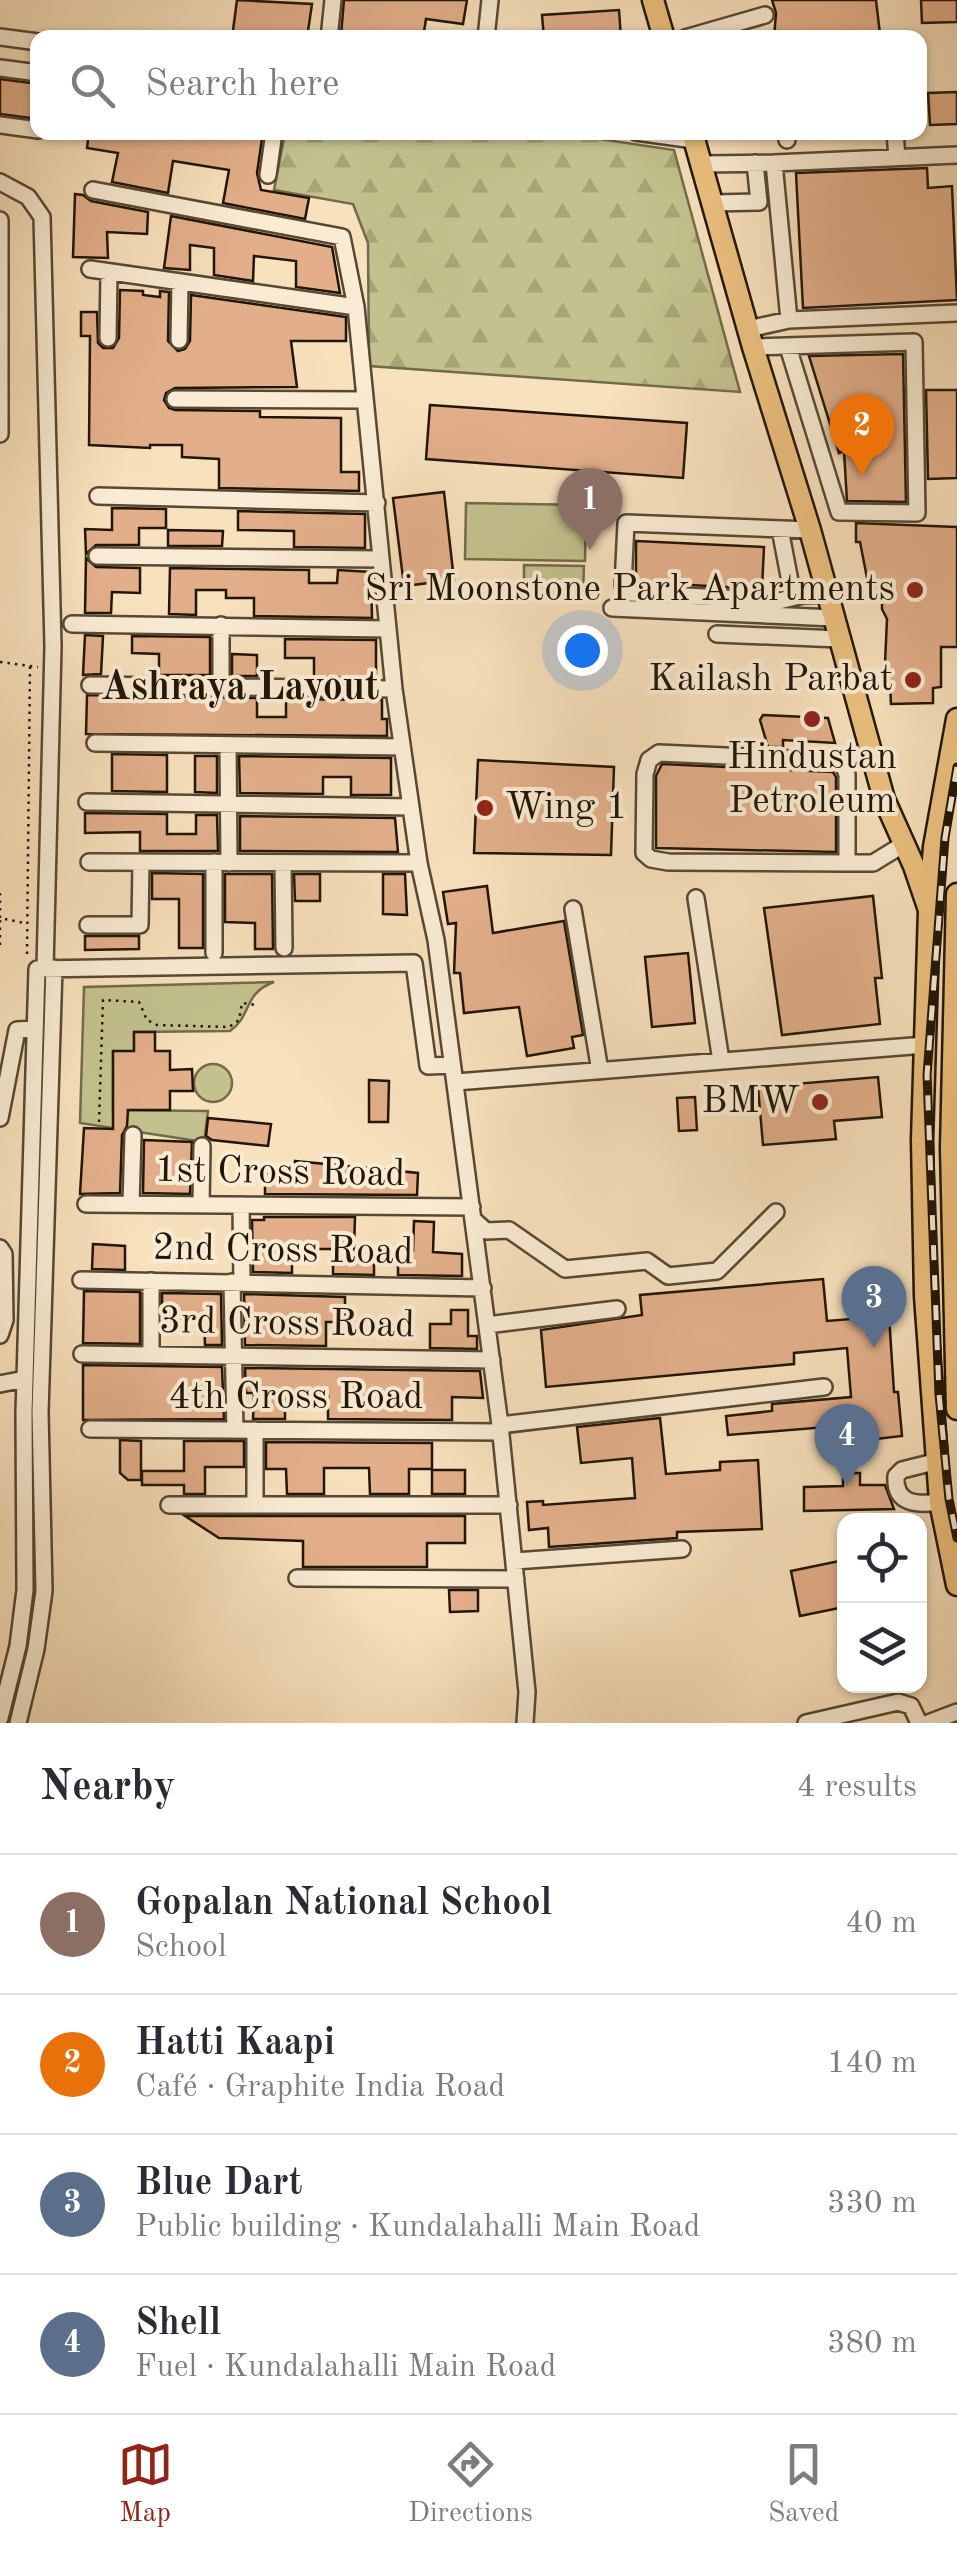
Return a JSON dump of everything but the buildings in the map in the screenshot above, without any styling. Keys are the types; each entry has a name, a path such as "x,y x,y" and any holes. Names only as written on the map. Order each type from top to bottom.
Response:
{"main road":[{"path":"653,0 662,30"},
{"path":"694,140 810,530 884,799 930,910"},
{"path":"957,719 934,846 922,1140 925,1296 940,1502 957,1585"},
{"path":"930,910 956,904 957,1409"}],"street":[{"path":"330,30 333,0"},
{"path":"487,30 490,0"},
{"path":"712,30 765,14"},
{"path":"0,37 30,41"},
{"path":"0,68 30,72"},
{"path":"0,125 30,129"},
{"path":"268,175 273,140"},
{"path":"896,140 897,158"},
{"path":"702,164 957,155"},
{"path":"774,163 789,320"},
{"path":"713,203 759,202 755,164"},
{"path":"0,182 28,198 42,217 52,669 40,1412 44,1591 36,1649 19,1717 1,1709 18,1646 25,1590 25,1379 35,1029 45,968"},
{"path":"92,190 342,236 356,307 394,689 420,863 436,940 488,1325 527,1692 525,1723"},
{"path":"0,220 0,434"},
{"path":"90,269 356,307"},
{"path":"108,338 109,272"},
{"path":"179,340 180,282"},
{"path":"751,338 789,320 957,314"},
{"path":"751,338 788,347 914,342 917,513 839,512 788,347"},
{"path":"175,399 363,400"},
{"path":"98,496 377,504"},
{"path":"810,530 626,522 622,580 631,593 779,601 828,594"},
{"path":"780,529 792,598"},
{"path":"97,556 379,559"},
{"path":"612,608 834,618"},
{"path":"72,624 387,629"},
{"path":"220,626 220,687"},
{"path":"717,634 840,639"},
{"path":"90,685 394,689"},
{"path":"95,743 402,747"},
{"path":"214,953 228,804 228,745"},
{"path":"847,863 847,776 844,766 836,761 660,754 648,760 644,853 651,859 847,863 874,863 900,834"},
{"path":"87,802 412,807"},
{"path":"89,862 420,863"},
{"path":"88,925 140,925 141,862"},
{"path":"283,862 284,948"},
{"path":"696,898 721,1061"},
{"path":"573,909 600,1070"},
{"path":"45,968 414,964 428,1066 452,1065"},
{"path":"0,1118 17,1030 35,1029"},
{"path":"456,1082 924,1045"},
{"path":"131,1204 133,1134"},
{"path":"201,1205 202,1146"},
{"name":"1st Cross Road","path":"86,1204 474,1214 486,1232 509,1230 565,1269 647,1260 668,1276 717,1271 776,1212"},
{"path":"234,1430 233,1356 241,1205"},
{"path":"0,1248 4,1254 6,1320 0,1334"},
{"name":"2nd Cross Road","path":"82,1280 483,1288"},
{"path":"151,1355 152,1281"},
{"path":"488,1325 617,1309"},
{"name":"3rd Cross Road","path":"82,1354 492,1360"},
{"path":"0,1384 25,1379"},
{"name":"4th Cross Road","path":"90,1429 500,1428 824,1387"},
{"path":"255,1430 256,1505"},
{"path":"938,1461 902,1470 896,1476 895,1487 900,1498 910,1504 940,1502"},
{"path":"169,1505 509,1505"},
{"path":"514,1561 682,1549"},
{"path":"296,1578 516,1579"},
{"path":"806,1723 898,1702 911,1706 919,1723"},
{"path":"928,1723 957,1712"}],"path":[{"path":"0,662 52,669"},
{"path":"0,894 0,945"},
{"path":"0,918 46,926"},
{"path":"99,1122 103,1000 139,1002 147,1020 157,1025 228,1027 239,1020 242,1002 256,1005"}],"green space":[{"path":"284,140 607,140 674,150 740,392 369,366 368,243 353,204 274,190"},
{"path":"466,503 586,505 585,561 465,559"},
{"path":"524,565 584,566 583,593 524,592"},
{"path":"274,982 257,992 242,1019 230,1031 134,1032 134,1051 113,1052 113,1110 208,1111 204,1142 80,1123 84,987"},
{"path":"213,1064 226,1070 232,1083 226,1096 213,1102 200,1096 194,1083 200,1070"}],"railway":[{"path":"957,767 945,838 927,1075 939,1394 949,1499 957,1538"}],"place":[{"name":"Hatti Kaapi","path":"862,476"},
{"name":"Gopalan National School","path":"590,550"},
{"name":"Sri Moonstone Park Apartments","path":"915,590"},
{"name":"Kailash Parbat","path":"913,680"},
{"name":"Hindustan Petroleum","path":"812,719"},
{"name":"Wing 1","path":"485,808"},
{"name":"BMW","path":"820,1102"},
{"name":"Blue Dart","path":"874,1348"},
{"name":"Shell","path":"847,1486"}],"district":[{"name":"Ashraya Layout","path":"240,689"}]}
